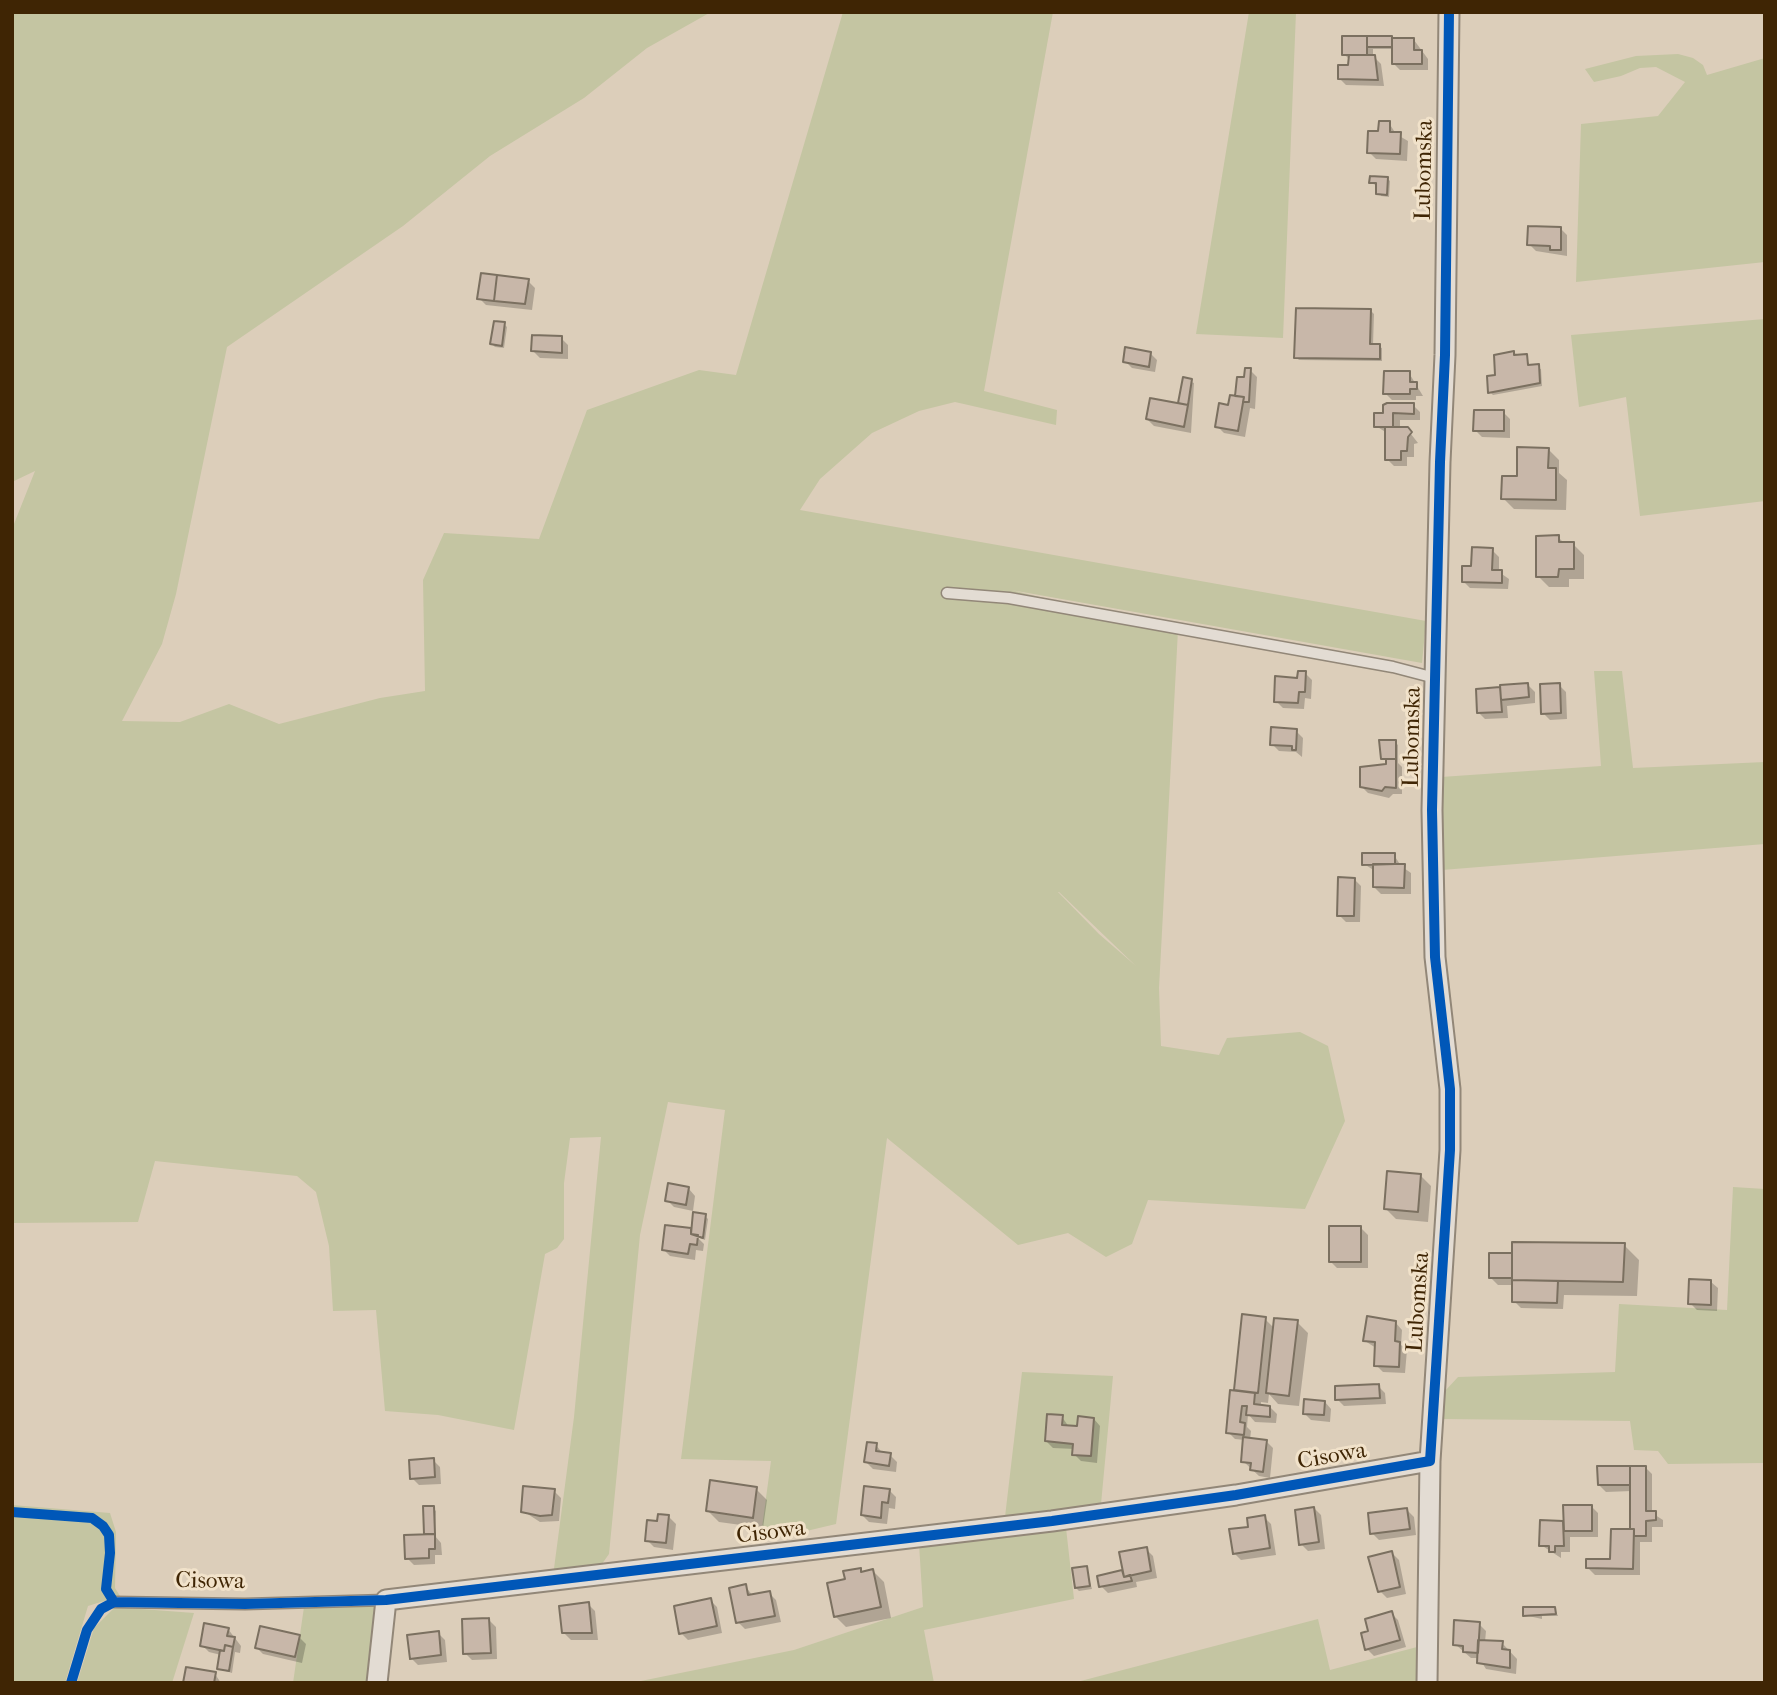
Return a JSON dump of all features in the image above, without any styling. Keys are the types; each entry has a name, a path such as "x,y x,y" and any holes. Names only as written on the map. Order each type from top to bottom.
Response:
{"street":[{"name":"Lubomska","path":"1427,1683 1430,1461 1450,1150 1450,1090 1435,957 1432,810 1445,355 1449,12"},
{"name":"Cisowa","path":"386,1600 1065,1519 1236,1495 1430,1461"},
{"path":"377,1683 386,1600"}],"lane":[{"path":"947,593 980,593 1023,600 1393,667 1435,678"},
{"name":"Cisowa","path":"114,1602 245,1604 386,1600"}],"green space":[{"path":"12,12 711,12 647,48 584,98 490,156 403,226 227,347 176,594 162,644 122,721 180,722 229,704 279,724 380,698 425,691 423,580 444,533 539,539 587,410 699,370 736,375 843,12 1053,12 984,391 1057,410 1056,425 955,402 919,411 872,433 820,479 800,510 1426,621 1422,663 1011,590 1178,630 1159,988 1161,1046 1219,1055 1227,1038 1300,1032 1328,1046 1345,1121 1305,1209 1148,1200 1132,1244 1106,1257 1068,1233 1018,1245 887,1138 836,1524 760,1542 771,1461 681,1459 725,1110 668,1102 640,1235 609,1554 597,1571 553,1576 574,1417 601,1137 570,1138 564,1183 564,1239 557,1248 545,1254 514,1430 438,1415 385,1411 376,1310 333,1311 329,1246 316,1192 297,1176 155,1161 138,1222 12,1223 12,529 35,471 12,482","holes":["1059,892 1136,966 1099,934"]},
{"path":"1249,12 1296,12 1283,338 1196,334"},
{"path":"1678,54 1693,58 1703,65 1707,75 1765,58 1765,262 1576,282 1581,124 1658,116 1685,82 1656,67 1640,68 1621,76 1594,82 1585,69 1636,56"},
{"path":"1765,319 1765,501 1640,516 1626,397 1579,407 1571,335"},
{"path":"1594,671 1622,671 1633,768 1765,762 1765,844 1442,870 1441,777 1601,766"},
{"path":"1733,1187 1765,1189 1765,1463 1668,1464 1658,1451 1634,1450 1630,1421 1443,1419 1445,1391 1458,1377 1615,1372 1619,1304 1727,1310"},
{"path":"1022,1372 1113,1376 1101,1504 1064,1510 1074,1599 924,1630 934,1683 631,1683 794,1650 923,1607 919,1544 1005,1517"},
{"path":"12,1505 110,1513 116,1532 115,1588 120,1596 88,1606 65,1683 12,1683"},
{"path":"376,1605 370,1683 293,1683 304,1607"},
{"path":"115,1607 194,1613 172,1683 77,1683 94,1628"},
{"path":"1318,1619 1330,1670 1417,1647 1417,1683 1073,1683"}],"building":[{"path":"1342,36 1367,36 1367,55 1342,55"},
{"path":"1367,36 1392,36 1392,47 1367,47"},
{"path":"1392,38 1414,38 1414,50 1422,50 1422,64 1392,64"},
{"path":"1349,55 1375,55 1378,80 1338,79 1338,65 1348,65"},
{"path":"1379,121 1390,121 1390,132 1401,132 1400,154 1367,153 1368,131 1378,131"},
{"path":"1370,176 1388,177 1387,195 1376,194 1376,183 1369,183"},
{"path":"1528,226 1561,227 1561,250 1550,250 1550,246 1527,245"},
{"path":"481,273 497,275 494,301 477,299"},
{"path":"497,275 529,279 525,304 494,301"},
{"path":"1296,308 1371,309 1370,344 1380,344 1380,359 1294,358"},
{"path":"494,321 505,322 502,346 490,344"},
{"path":"532,335 562,336 562,353 531,351"},
{"path":"1125,347 1151,352 1149,367 1123,362"},
{"path":"1514,351 1514,355 1527,354 1528,365 1539,364 1540,383 1488,393 1487,376 1495,375 1494,355"},
{"path":"1245,368 1251,368 1249,402 1243,402 1244,397 1235,396 1237,377 1244,377"},
{"path":"1384,371 1410,371 1410,382 1417,382 1417,389 1410,389 1410,394 1383,394"},
{"path":"1183,377 1192,379 1188,405 1178,403"},
{"path":"1230,395 1244,397 1238,431 1215,427 1219,403 1228,405"},
{"path":"1150,398 1188,405 1184,427 1146,419"},
{"path":"1414,403 1414,414 1393,413 1393,427 1374,427 1374,413 1383,413 1383,405"},
{"path":"1474,410 1504,410 1504,431 1473,431"},
{"path":"1385,427 1408,427 1412,432 1408,437 1407,451 1401,451 1401,460 1385,460"},
{"path":"1517,447 1549,448 1548,468 1556,468 1556,500 1501,499 1502,476 1517,476"},
{"path":"1559,535 1559,542 1574,542 1574,569 1559,569 1558,577 1536,577 1536,536"},
{"path":"1472,547 1493,548 1492,570 1502,570 1502,583 1462,582 1462,566 1471,566"},
{"path":"1298,671 1306,671 1305,692 1299,692 1298,703 1274,702 1275,676 1297,678"},
{"path":"1528,683 1529,697 1501,700 1500,685"},
{"path":"1560,683 1561,713 1541,714 1540,684"},
{"path":"1500,687 1502,712 1477,713 1476,689"},
{"path":"1271,727 1297,729 1296,750 1292,750 1292,746 1270,745"},
{"path":"1379,740 1396,740 1396,759 1381,759"},
{"path":"1386,759 1396,759 1396,788 1385,787 1382,791 1360,787 1360,767 1386,764"},
{"path":"1362,853 1395,853 1395,864 1362,865"},
{"path":"1373,864 1405,864 1404,888 1373,887"},
{"path":"1338,877 1355,878 1354,916 1337,916"},
{"path":"1387,1171 1421,1174 1418,1212 1384,1209"},
{"path":"668,1183 689,1187 686,1205 665,1201"},
{"path":"693,1212 706,1214 703,1238 691,1234"},
{"path":"665,1225 691,1228 691,1234 698,1235 697,1245 690,1244 688,1254 662,1250"},
{"path":"1329,1226 1361,1226 1361,1262 1329,1262"},
{"path":"1512,1242 1625,1243 1623,1282 1512,1280"},
{"path":"1489,1253 1512,1253 1512,1278 1489,1278"},
{"path":"1689,1279 1711,1280 1711,1305 1688,1304"},
{"path":"1512,1280 1558,1281 1557,1303 1512,1302"},
{"path":"1242,1314 1266,1317 1258,1393 1234,1390"},
{"path":"1367,1316 1396,1321 1395,1341 1400,1342 1399,1367 1374,1366 1375,1342 1363,1341"},
{"path":"1274,1318 1298,1320 1289,1396 1266,1393"},
{"path":"1379,1384 1380,1398 1335,1400 1335,1386"},
{"path":"1230,1390 1255,1393 1254,1404 1270,1406 1270,1417 1246,1415 1247,1406 1242,1406 1240,1422 1245,1423 1244,1435 1226,1433"},
{"path":"1304,1399 1325,1401 1324,1415 1303,1414"},
{"path":"1047,1414 1063,1415 1062,1425 1077,1426 1078,1416 1094,1418 1091,1456 1072,1455 1073,1444 1045,1441"},
{"path":"1243,1437 1267,1440 1263,1472 1250,1470 1251,1463 1241,1462"},
{"path":"867,1442 877,1443 876,1451 891,1453 889,1466 864,1462"},
{"path":"434,1458 435,1477 410,1479 409,1460"},
{"path":"1597,1466 1630,1466 1630,1485 1598,1485"},
{"path":"1630,1466 1646,1466 1646,1511 1656,1511 1656,1520 1646,1521 1646,1536 1634,1536 1634,1529 1630,1529"},
{"path":"710,1480 757,1487 753,1518 706,1511"},
{"path":"523,1486 555,1489 552,1515 540,1516 521,1512"},
{"path":"864,1486 890,1489 888,1503 882,1502 881,1518 861,1515"},
{"path":"1563,1505 1592,1505 1592,1531 1564,1531"},
{"path":"423,1506 434,1506 435,1534 424,1534"},
{"path":"1314,1507 1319,1542 1299,1545 1295,1510"},
{"path":"1407,1508 1410,1529 1370,1534 1368,1513"},
{"path":"658,1514 669,1515 666,1543 645,1541 647,1520 657,1521"},
{"path":"1265,1515 1270,1548 1233,1554 1229,1529 1248,1527 1247,1518"},
{"path":"1540,1520 1563,1521 1564,1546 1555,1546 1555,1552 1549,1552 1549,1546 1539,1546"},
{"path":"1611,1529 1634,1529 1633,1569 1586,1568 1586,1559 1610,1559"},
{"path":"435,1534 435,1549 429,1549 429,1558 405,1559 404,1535"},
{"path":"1147,1547 1151,1571 1124,1577 1119,1552"},
{"path":"1392,1551 1400,1587 1378,1592 1368,1557"},
{"path":"1087,1566 1090,1586 1075,1588 1072,1568"},
{"path":"861,1568 861,1572 873,1569 881,1607 834,1617 827,1583 845,1579 843,1571"},
{"path":"1122,1570 1124,1577 1130,1575 1132,1581 1099,1587 1097,1576"},
{"path":"746,1584 748,1595 770,1591 775,1616 736,1623 729,1588"},
{"path":"711,1598 717,1626 679,1634 674,1606"},
{"path":"589,1602 592,1633 562,1633 559,1606"},
{"path":"1523,1607 1555,1607 1556,1614 1523,1616"},
{"path":"1392,1611 1400,1640 1365,1650 1361,1633 1368,1631 1365,1619"},
{"path":"489,1618 491,1653 463,1654 462,1619"},
{"path":"1454,1620 1480,1622 1478,1653 1463,1652 1463,1646 1453,1645"},
{"path":"204,1623 229,1628 227,1636 235,1637 233,1647 225,1645 224,1651 200,1646"},
{"path":"260,1626 300,1635 295,1657 255,1648"},
{"path":"439,1631 441,1655 410,1659 407,1635"},
{"path":"1478,1640 1503,1641 1502,1649 1510,1650 1510,1668 1477,1663"},
{"path":"225,1645 233,1647 229,1671 217,1669 220,1650 224,1651"},
{"path":"186,1667 216,1672 214,1683 183,1683"}],"cycle path":[{"path":"71,1683 87,1630 101,1609 114,1602 245,1604 386,1600 1052,1521 1236,1495 1430,1461 1450,1150 1450,1089 1435,957 1432,810 1445,355 1449,12"},
{"path":"12,1512 92,1518 103,1526 109,1535 110,1553 106,1589 114,1602"}]}
